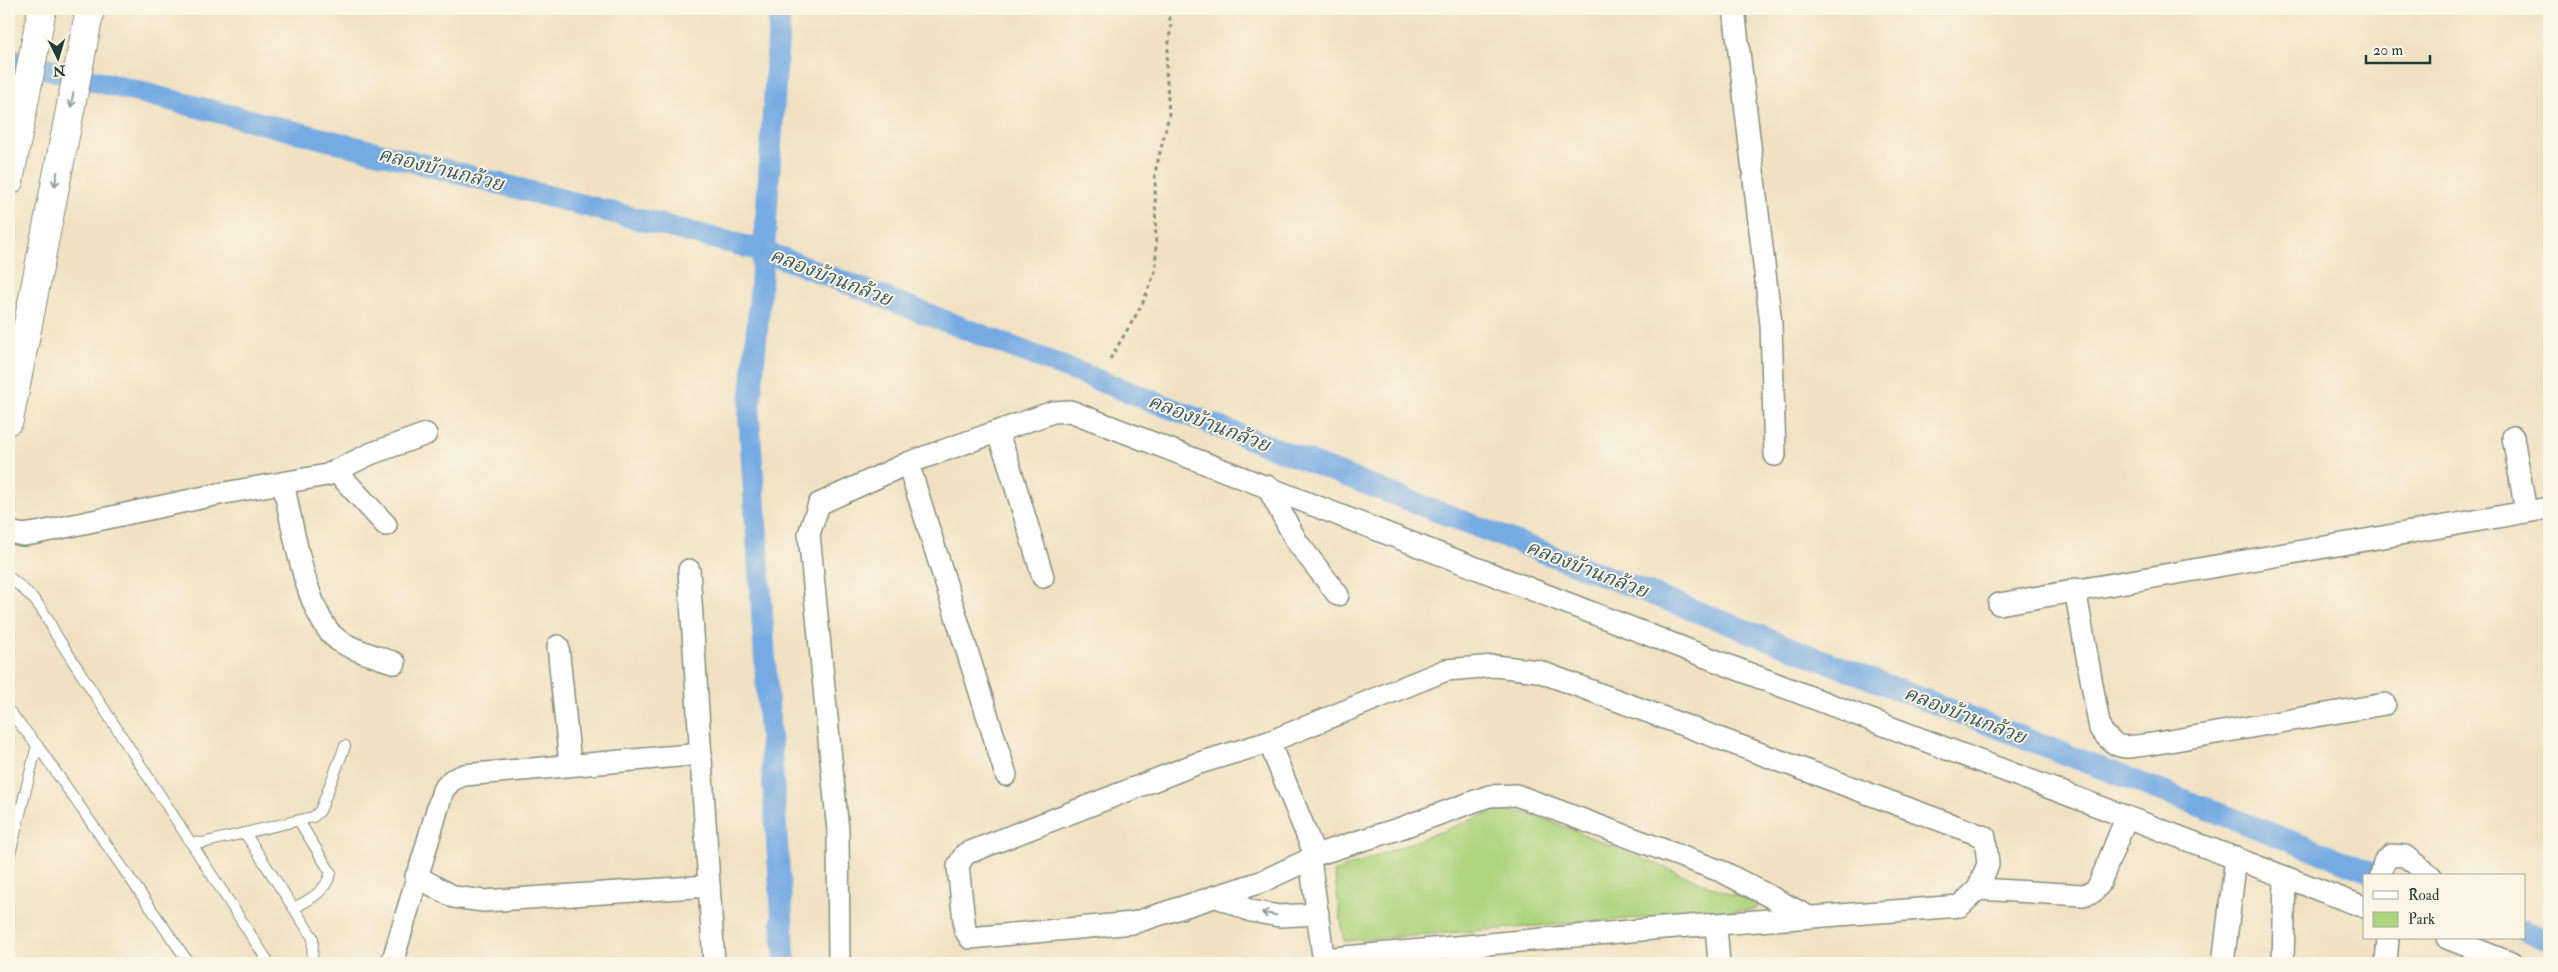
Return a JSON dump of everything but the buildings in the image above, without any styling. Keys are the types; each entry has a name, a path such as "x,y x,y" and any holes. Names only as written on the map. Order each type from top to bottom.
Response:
{"main road":[{"path":"9,420 90,9"},
{"path":"9,181 41,15"}],"street":[{"path":"1734,9 1771,324 1775,454"},
{"path":"839,963 838,831 809,534 819,504 908,463 1053,412 1070,411 2126,818 2363,907"},
{"path":"996,433 1007,458 1042,577"},
{"path":"9,532 23,535 37,533 327,475 370,454 426,434"},
{"path":"2513,437 2526,512"},
{"path":"908,463 1006,775"},
{"path":"336,471 386,525"},
{"path":"282,483 309,593 327,630 338,640 353,648 395,663"},
{"path":"1267,486 1297,542 1338,594"},
{"path":"1999,604 2075,588 2549,508"},
{"path":"689,570 714,963"},
{"path":"2075,588 2100,729 2111,743 2124,748 2385,704"},
{"path":"558,646 570,764"},
{"path":"1269,742 1312,857 1323,961 1662,928 1716,926 1960,906 1978,889 1988,864 1985,837 1538,671 1495,666 1446,670 1269,742 1196,764 965,854 958,866 965,930 970,938 1133,923 1261,882 1312,857 1398,829 1489,796 1516,795 1723,872 1809,917"},
{"path":"392,963 416,876 443,790 452,780 464,775 570,764 701,754"},
{"path":"1978,889 2083,895 2093,892 2099,885 2126,818"},
{"path":"2383,869 2391,856 2404,856 2428,874"},
{"path":"2223,963 2236,858"},
{"path":"416,876 454,897 484,901 709,886"},
{"path":"2283,963 2285,877"},
{"path":"1215,896 1251,911 1279,916 1318,914"},
{"path":"1716,926 1719,963"},
{"path":"2386,963 2388,940"},
{"path":"2451,940 2511,963"}],"lane":[{"path":"9,577 29,593 43,608 56,635 269,963"},
{"path":"9,710 37,745 189,963"},
{"path":"9,858 37,745"},
{"path":"190,842 202,843 313,817 320,811 345,746"},
{"path":"294,908 314,898 328,883 331,873 299,821"},
{"path":"245,833 313,938 312,963"}],"path":[{"path":"1110,359 1142,305 1156,269 1155,173 1169,115 1166,68 1171,25 1168,9"}],"green space":[{"path":"1495,811 1523,812 1555,823 1753,903 1757,909 1344,941 1334,872"}],"waterway":[{"path":"780,9 764,251 749,417 785,963"},
{"name":"คลองบ้านกล้วย","path":"9,59 764,251 2376,874"},
{"name":"คลองบ้านกล้วย","path":"2526,932 2549,941"}]}
